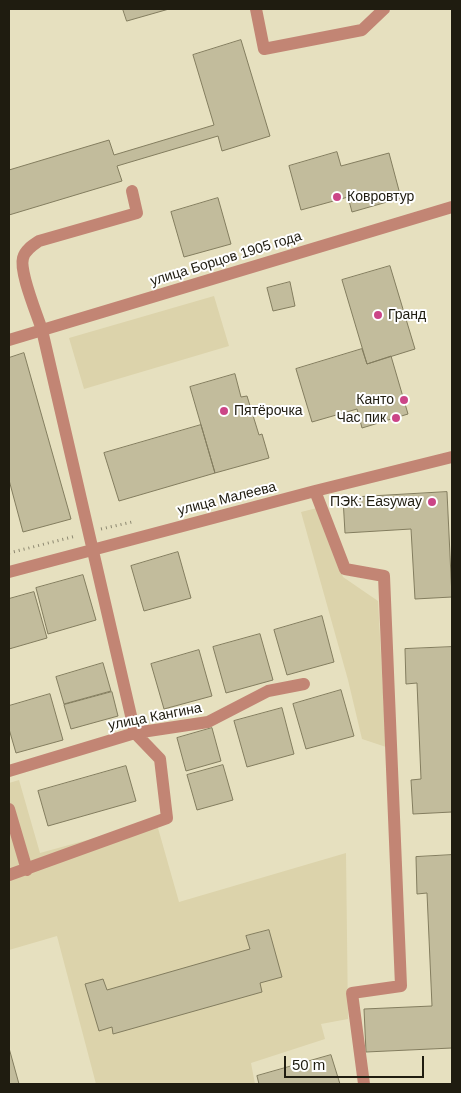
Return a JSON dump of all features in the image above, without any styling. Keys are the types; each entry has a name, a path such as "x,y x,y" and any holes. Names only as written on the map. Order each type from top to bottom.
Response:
{"street":[{"path":"256,9 264,49 362,30 384,9"},
{"path":"9,875 168,818 160,759 135,733 42,330 22,271 23,257 30,247 39,241 137,214 132,191"},
{"name":"улица Борцов 1905 года","path":"9,340 452,207"},
{"name":"улица Малеева","path":"9,572 315,491 452,457"},
{"path":"315,491 345,570 384,576 401,986 352,993 364,1084"},
{"name":"улица Кангина","path":"9,771 135,733 208,722 268,690 304,684"},
{"path":"9,809 26,870"}],"shaded area":[{"path":"214,296 229,346 84,389 69,338"},
{"path":"317,508 343,577 378,601 386,747 362,739 348,680 301,512"},
{"path":"19,780 40,853 156,821 179,902 346,853 348,1019 321,1024 325,1039 251,1063 255,1084 96,1084 57,936 9,950 9,783"}],"building":[{"path":"123,9 169,9 127,21"},
{"path":"241,40 270,136 222,151 218,136 117,166 122,181 9,215 9,170 109,140 114,155 214,125 193,55"},
{"path":"337,152 341,166 389,153 401,198 352,212 348,197 301,210 289,166"},
{"path":"218,198 231,244 184,257 171,212"},
{"name":"Гранд","path":"390,266 415,349 367,364 342,280"},
{"path":"290,282 295,306 273,311 267,288"},
{"path":"362,349 367,364 391,356 408,414 362,428 357,409 312,422 296,369"},
{"path":"24,353 71,519 23,532 9,480 9,358"},
{"name":"Пятёрочка","path":"235,374 241,397 247,396 259,435 262,434 269,458 215,473 190,387"},
{"path":"201,425 215,473 119,501 104,453"},
{"path":"447,492 452,597 415,599 411,529 345,533 343,498"},
{"path":"178,552 191,598 144,611 131,566"},
{"path":"83,575 96,620 48,634 36,588"},
{"path":"34,592 47,638 9,649 9,599"},
{"path":"322,616 334,662 287,675 274,630"},
{"path":"260,634 273,680 226,693 213,647"},
{"path":"452,647 452,812 413,814 411,780 421,779 417,683 406,684 405,649"},
{"path":"199,650 212,696 164,709 151,664"},
{"path":"103,663 111,691 64,704 56,677"},
{"path":"341,690 354,736 306,749 293,704"},
{"path":"112,692 118,716 71,729 64,705"},
{"path":"50,694 63,740 16,753 9,729 9,706"},
{"path":"282,708 294,754 247,767 234,721"},
{"path":"212,728 221,761 186,771 177,738"},
{"path":"223,765 233,800 197,810 187,775"},
{"path":"126,766 136,801 48,826 38,791"},
{"path":"452,855 452,1048 366,1052 364,1009 432,1006 427,893 417,894 416,857"},
{"path":"269,930 282,977 260,983 262,992 113,1034 112,1027 99,1031 85,984 103,979 107,990 250,949 246,936"},
{"path":"9,1048 19,1084 9,1084"},
{"path":"331,1055 340,1084 259,1084 257,1076"}],"place":[{"name":"Ковровтур","path":"337,197"},
{"name":"Гранд","path":"378,315"},
{"name":"Канто","path":"404,400"},
{"name":"Пятёрочка","path":"224,411"},
{"name":"Час пик","path":"396,418"},
{"name":"ПЭК: Easyway","path":"432,502"}]}
